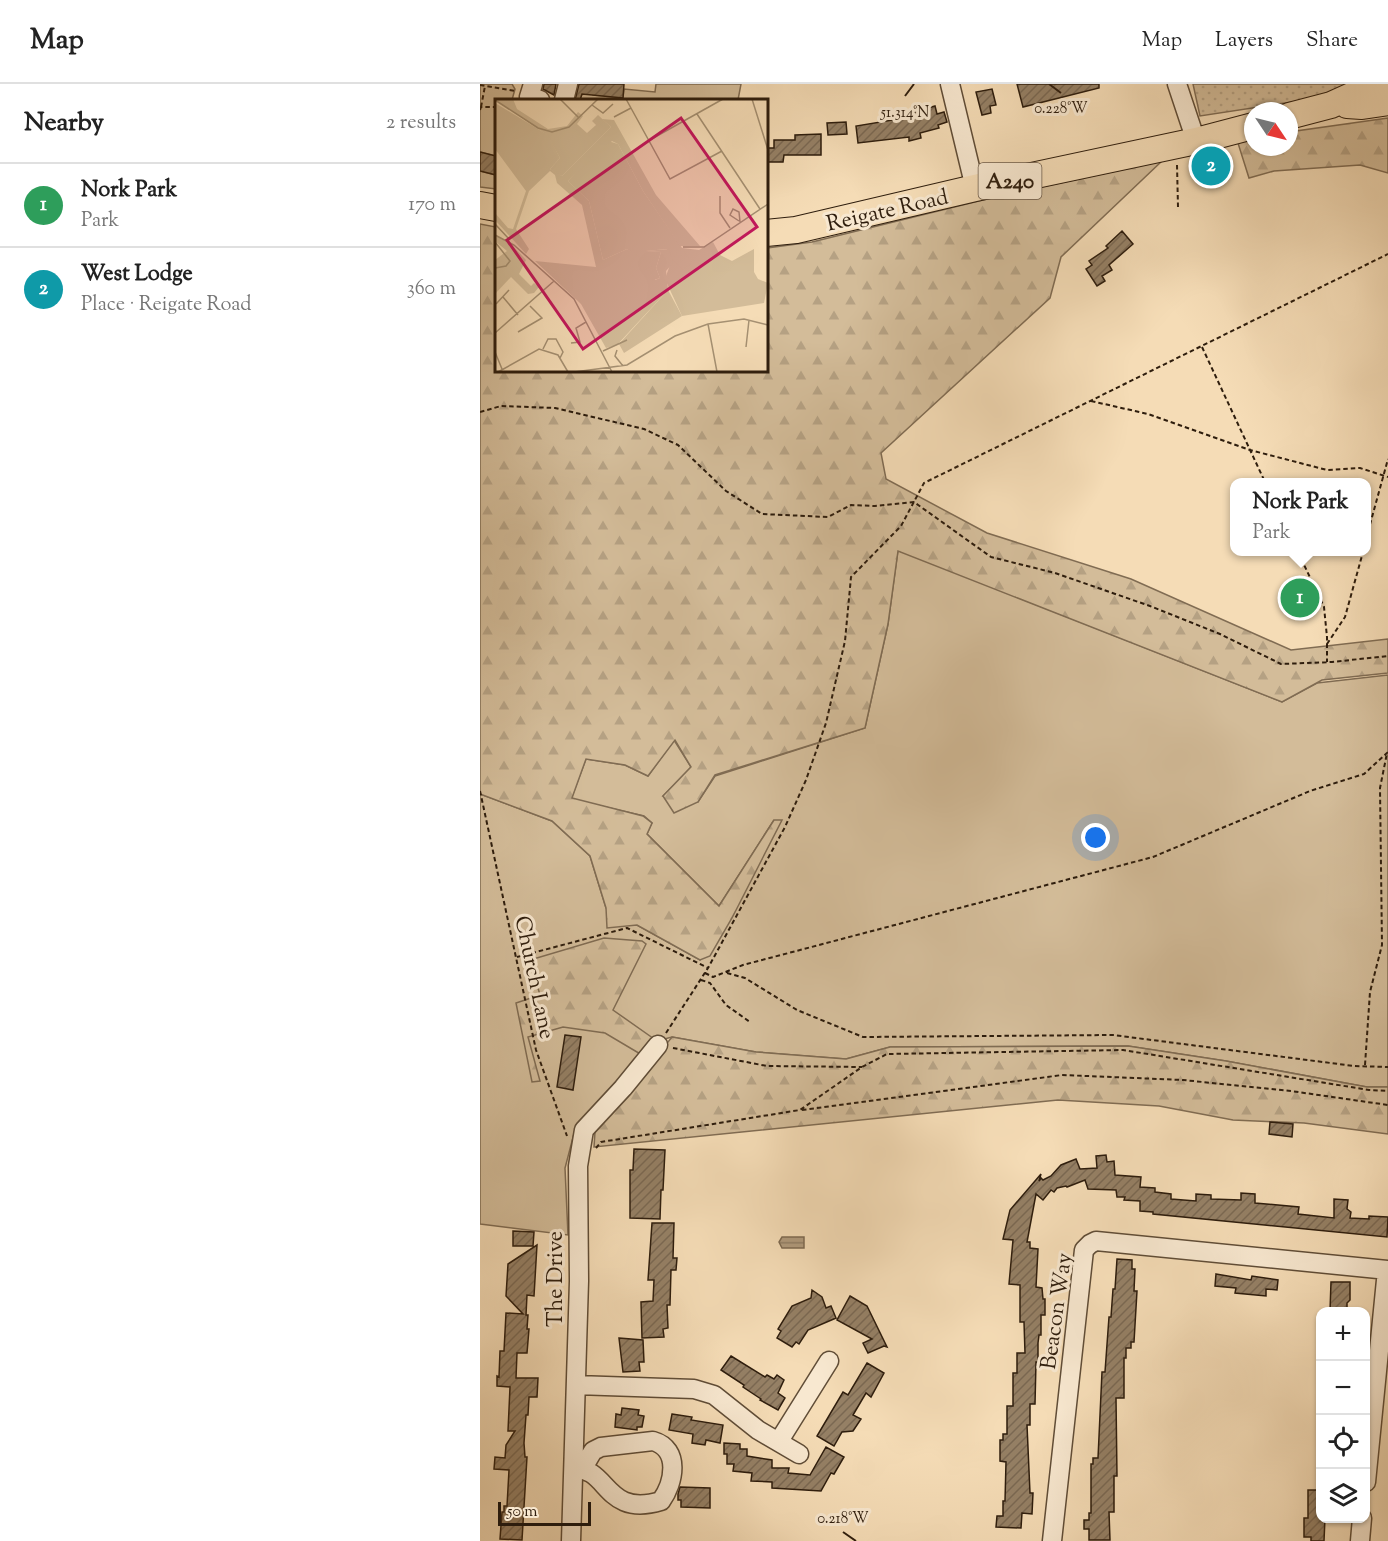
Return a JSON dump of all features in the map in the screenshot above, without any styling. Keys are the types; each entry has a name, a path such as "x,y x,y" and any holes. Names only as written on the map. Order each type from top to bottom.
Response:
{"highway":[{"path":"1298,114 1331,105 1378,84"},
{"path":"1331,105 1362,106 1388,102"},
{"name":"Reigate Road","path":"768,233 796,230 1244,128"},
{"path":"480,205 495,208"}],"street":[{"path":"564,99 568,84"},
{"path":"950,84 975,188"},
{"path":"1177,84 1196,141"},
{"name":"The Drive","path":"571,1541 578,1468 576,1385 579,1281 578,1166 584,1130 623,1088 658,1045"},
{"name":"Beacon Way","path":"1052,1541 1084,1250 1090,1244 1096,1241 1387,1270"},
{"path":"1366,1469 1387,1270"},
{"path":"779,1441 830,1358"},
{"path":"576,1385 706,1391 758,1430 799,1454"},
{"path":"653,1441 666,1446 672,1480 661,1501 635,1504 622,1502 613,1496 599,1480 578,1468 593,1451 601,1447 653,1441"},
{"path":"1360,1541 1362,1523"}],"path":[{"path":"480,85 529,93"},
{"path":"485,86 480,109 495,107"},
{"path":"1176,159 1178,207"},
{"path":"862,1067 767,1066 658,1045 705,974 785,827 806,780 826,723 845,641 851,577 902,526 924,483 1388,254"},
{"path":"1201,346 1263,478"},
{"path":"1090,400 1148,414 1250,450 1327,470 1360,468 1388,477"},
{"path":"480,412 501,406 555,408 644,429 678,445 726,491 762,514 828,517 851,505 875,506 914,502 991,557 1055,573 1150,606 1220,634 1281,664 1388,656"},
{"path":"1371,522 1388,459"},
{"path":"1300,556 1324,607 1327,662"},
{"path":"1327,644 1345,617 1362,556"},
{"path":"705,974 713,977 743,965 1153,857 1310,791 1364,774 1388,752"},
{"path":"1365,1066 1370,992 1382,945 1380,788 1388,752"},
{"name":"Church Lane","path":"480,791 536,1050 578,1166"},
{"path":"516,958 627,928 708,968"},
{"path":"725,972 745,978 797,1010 863,1037 1113,1035 1388,1067"},
{"path":"701,980 710,983 726,1005 750,1022"},
{"path":"800,1110 862,1067 887,1054 1123,1050 1369,1090 1388,1091"},
{"path":"578,1166 602,1142 800,1110 1062,1075 1184,1080 1291,1091 1388,1105"}],"green space":[{"path":"480,84 512,84 515,89 512,99 495,99 495,156 480,152"},
{"path":"585,84 593,95 623,98 624,89 655,92 656,84 741,84 738,99 580,99"},
{"path":"1193,84 1373,84 1358,92 1292,102 1244,102 1244,109 1200,116"},
{"path":"1388,118 1388,173 1360,165 1274,171 1249,178 1237,140 1244,139 1244,156 1298,156 1298,131"},
{"path":"1162,161 1061,257 1050,298 881,453 886,479 987,533 1131,579 1291,650 1388,639 1388,673 1322,680 1282,702 898,551 888,624 865,728 715,775 698,802 674,813 663,796 691,767 675,740 648,776 625,765 586,759 572,798 643,816 652,823 647,834 719,906 774,820 782,820 710,956 700,960 637,925 607,928 606,908 590,856 552,821 480,794 480,224 495,227 495,372 768,372 768,248 812,242 991,198"},
{"path":"480,171 495,175 495,189 480,187"},
{"path":"898,550 1282,702 1317,683 1388,675 1388,1087 1367,1087 1128,1046 890,1047 846,1059 756,1052 672,1037 657,1041 576,1126 565,1168 568,1235 480,1224 480,794 552,821 590,856 606,908 700,960 774,820 719,906 647,834 652,823 644,816 571,799 586,759 625,765 648,776 674,740 691,767 663,796 698,802 715,776 865,728 888,624"},
{"path":"604,938 642,941 646,944 613,1010 657,1041 642,1055 605,1033 563,1027 528,1037 540,1081 532,1082 516,1003 540,995 530,960"},
{"path":"672,1037 756,1052 846,1059 890,1047 1128,1046 1367,1087 1388,1087 1388,1134 1304,1123 1233,1120 1159,1106 1058,1100 594,1147 595,1132"}],"shaded area":[{"path":"782,1237 804,1237 804,1248 782,1248 779,1242"}],"building":[{"path":"544,84 556,84 554,95 543,89"},
{"path":"579,84 624,84 623,98 582,94 580,99 575,99"},
{"path":"1017,84 1099,84 1099,88 1023,107"},
{"path":"992,89 996,105 990,106 991,113 982,115 976,92"},
{"path":"935,106 937,114 944,112 947,122 938,125 939,128 920,133 921,138 909,141 909,137 858,143 856,126 905,118 904,115"},
{"path":"846,122 847,134 828,135 827,123"},
{"path":"821,134 821,155 784,155 783,162 768,162 768,148 774,148 774,140 795,140 795,135"},
{"path":"480,152 495,156 495,175 480,171"},
{"path":"1212,156 1224,169 1216,176 1214,174 1202,185 1192,174"},
{"path":"1122,231 1133,244 1109,265 1112,270 1102,276 1105,281 1097,286 1086,269 1092,265 1089,261 1108,248 1106,246"},
{"path":"565,1035 581,1037 573,1090 557,1087"},
{"path":"1270,1122 1293,1124 1292,1137 1269,1134"},
{"path":"634,1149 665,1150 660,1219 630,1218 630,1170 633,1170"},
{"path":"1106,1155 1107,1162 1114,1161 1115,1175 1141,1177 1140,1187 1155,1188 1155,1192 1171,1194 1171,1199 1196,1201 1196,1194 1211,1195 1211,1199 1241,1200 1241,1193 1255,1194 1255,1203 1299,1207 1298,1214 1334,1218 1334,1199 1348,1200 1347,1209 1351,1212 1350,1218 1388,1217 1387,1237 1153,1214 1153,1212 1140,1211 1140,1201 1117,1197 1116,1190 1088,1189 1085,1180 1057,1188 1054,1192 1051,1190 1043,1200 1036,1194 1027,1242 1030,1242 1030,1248 1038,1249 1036,1287 1042,1288 1045,1315 1041,1315 1041,1335 1039,1335 1038,1343 1038,1362 1036,1362 1035,1404 1030,1404 1030,1425 1027,1425 1030,1493 1033,1493 1032,1514 1022,1513 1021,1528 996,1527 997,1516 1003,1516 1003,1501 1005,1501 1006,1462 1000,1461 1000,1440 1003,1440 1003,1434 1007,1434 1007,1406 1013,1406 1013,1373 1017,1373 1017,1353 1025,1353 1024,1322 1020,1322 1020,1285 1009,1284 1013,1240 1003,1239 1010,1210 1041,1174 1039,1181 1041,1178 1043,1180 1051,1176 1061,1165 1076,1159 1080,1169 1097,1168 1096,1156"},
{"path":"652,1223 674,1223 673,1258 677,1258 676,1270 671,1270 670,1305 667,1305 668,1328 663,1329 664,1337 642,1338 641,1302 653,1301 654,1280 648,1280"},
{"path":"513,1231 534,1232 533,1246 513,1246"},
{"path":"537,1245 534,1296 527,1295 526,1315 528,1315 527,1329 529,1329 527,1353 517,1353 516,1378 538,1378 537,1397 529,1397 528,1415 526,1415 524,1443 525,1457 527,1457 522,1540 500,1539 502,1512 504,1512 504,1506 507,1506 509,1470 494,1469 495,1457 505,1458 506,1445 515,1431 508,1431 510,1387 497,1386 497,1376 499,1377 500,1351 504,1351 506,1313 523,1314 506,1296 508,1264"},
{"path":"1117,1259 1132,1260 1132,1269 1135,1269 1134,1291 1137,1291 1134,1342 1131,1342 1131,1348 1126,1348 1126,1358 1124,1358 1124,1398 1116,1398 1117,1476 1114,1476 1114,1512 1109,1512 1110,1540 1089,1540 1089,1529 1084,1529 1084,1520 1089,1520 1089,1513 1091,1513 1091,1464 1093,1464 1093,1458 1098,1458 1102,1372 1105,1372 1109,1317 1111,1317 1113,1289 1115,1289"},
{"path":"1216,1274 1251,1280 1252,1276 1278,1280 1277,1290 1266,1289 1266,1296 1235,1293 1236,1288 1215,1286"},
{"path":"1331,1282 1350,1282 1350,1300 1347,1307 1330,1307"},
{"path":"812,1290 822,1297 826,1308 831,1306 836,1318 808,1330 799,1344 796,1342 792,1347 777,1338 781,1331 778,1329 792,1306 811,1298"},
{"path":"850,1296 867,1306 887,1347 884,1346 868,1353 863,1343 872,1339 837,1320"},
{"path":"619,1338 643,1340 644,1362 639,1362 640,1371 623,1372"},
{"path":"731,1356 765,1377 767,1375 774,1379 777,1375 784,1380 778,1393 785,1398 778,1410 760,1400 743,1387 744,1385 721,1370"},
{"path":"867,1363 884,1373 871,1397 866,1393 853,1415 861,1419 853,1431 842,1432 834,1446 817,1436 843,1392 848,1395"},
{"path":"622,1408 639,1410 638,1415 644,1416 642,1427 637,1427 637,1430 615,1427 616,1414 621,1415"},
{"path":"672,1414 692,1417 691,1420 723,1425 720,1443 706,1440 705,1445 692,1443 693,1434 669,1430"},
{"path":"724,1443 740,1444 740,1449 747,1449 747,1456 772,1460 772,1468 789,1468 788,1473 810,1475 826,1447 844,1457 834,1474 831,1473 821,1491 772,1488 772,1482 751,1481 752,1473 733,1471 734,1464 727,1464"},
{"path":"680,1487 710,1488 710,1508 681,1507 681,1500 678,1500"},
{"path":"1308,1490 1316,1490 1316,1523 1325,1523 1324,1541 1311,1541 1311,1537 1304,1537 1304,1518 1308,1518"}],"place":[{"name":"West Lodge","path":"1211,166"},
{"name":"Nork Park","path":"1300,598"}]}
